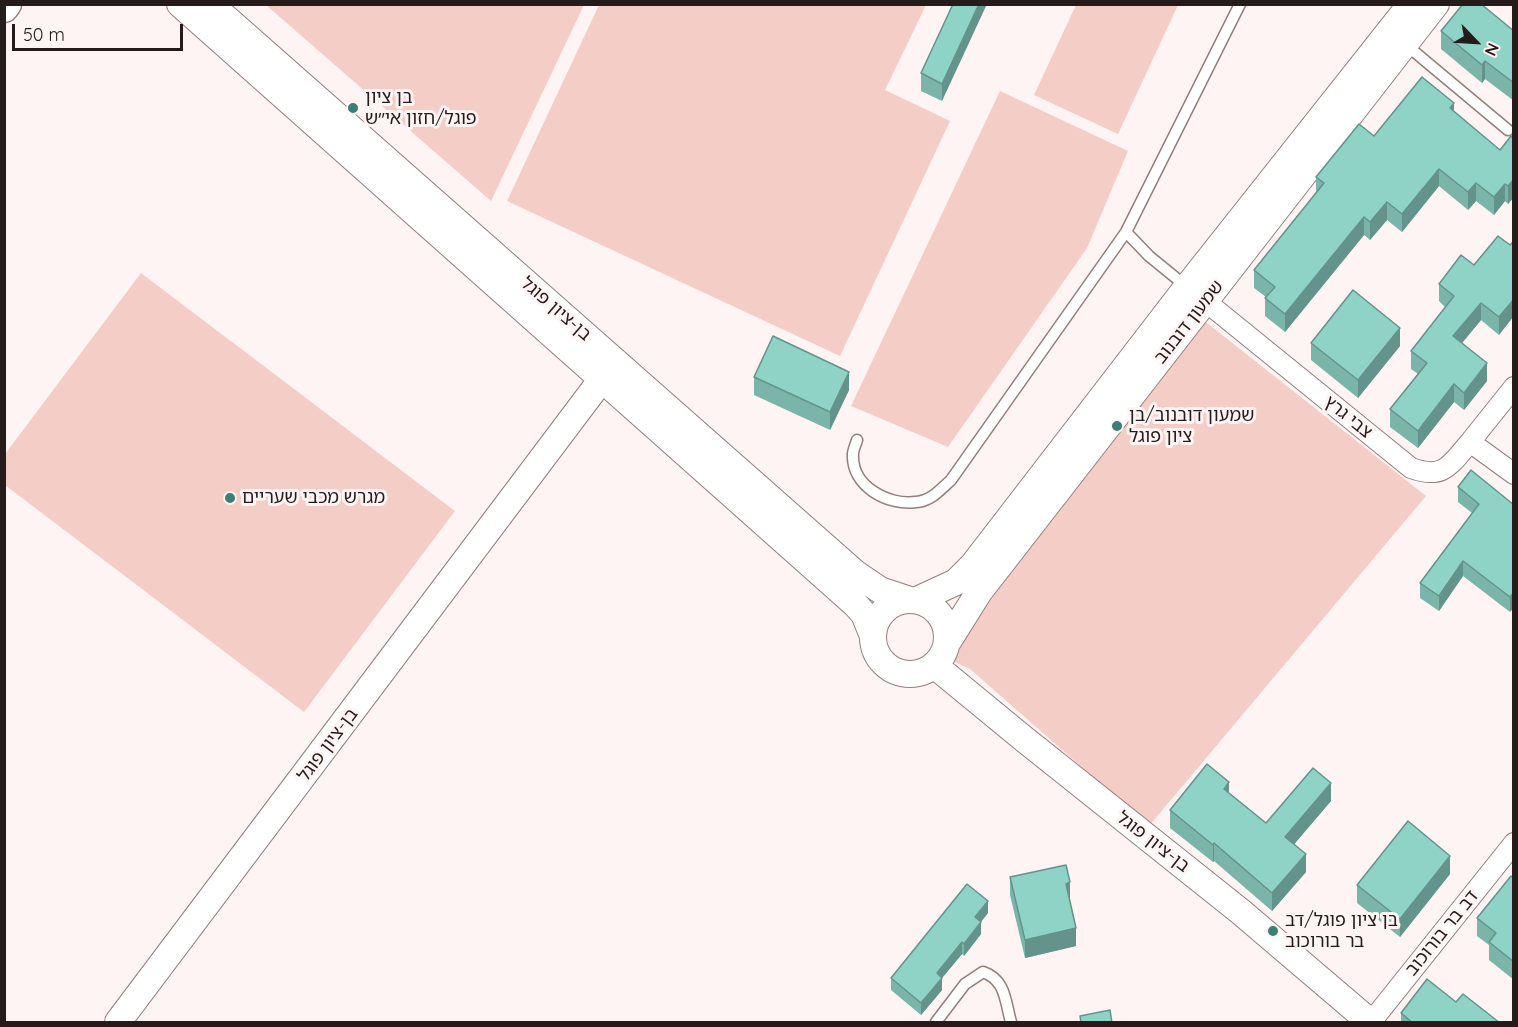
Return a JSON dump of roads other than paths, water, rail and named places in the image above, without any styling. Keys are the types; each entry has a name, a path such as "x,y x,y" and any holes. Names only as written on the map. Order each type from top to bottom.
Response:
{"street":[{"name":"בן-ציון פוגל","path":"180,4 855,603 864,614 873,636"},
{"name":"בן-ציון פוגל","path":"210,4 855,573 880,590 913,600"},
{"name":"שמעון דובנוב","path":"946,643 980,592 1196,294 1411,4"},
{"name":"שמעון דובנוב","path":"913,600 956,582 973,565 1437,4"},
{"name":"צבי גרץ","path":"1196,294 1412,468 1427,474 1440,472 1448,468 1470,442"},
{"name":"בן-ציון פוגל","path":"118,1023 602,379"},
{"path":"1514,387 1470,442 1514,474"},
{"path":"913,600 934,608 942,618 946,630 946,643 942,655 934,665 918,673 906,674 884,664 877,654 873,636 876,622 885,610 896,603 913,600"},
{"name":"בן-ציון פוגל","path":"934,665 1241,912 1371,1023"},
{"name":"דב בר בורוכוב","path":"1371,1023 1514,843"}],"lane":[{"path":"857,440 853,453 855,469 864,485 881,497 900,502 917,502 934,496 951,480 1126,232 1239,4"},
{"path":"1405,44 1508,130"},
{"path":"1126,232 1149,256 1196,294"},
{"path":"936,1023 965,984 983,972 995,977 1000,983 1011,1023"}],"place":[{"name":"בן ציון פוגל/חזון אי״ש","path":"353,108"},
{"name":"שמעון דובנוב/בן ציון פוגל","path":"1117,426"},
{"name":"מגרש מכבי שעריים","path":"230,498"},
{"name":"בן ציון פוגל/דב בר בורוכוב","path":"1273,931"}]}
